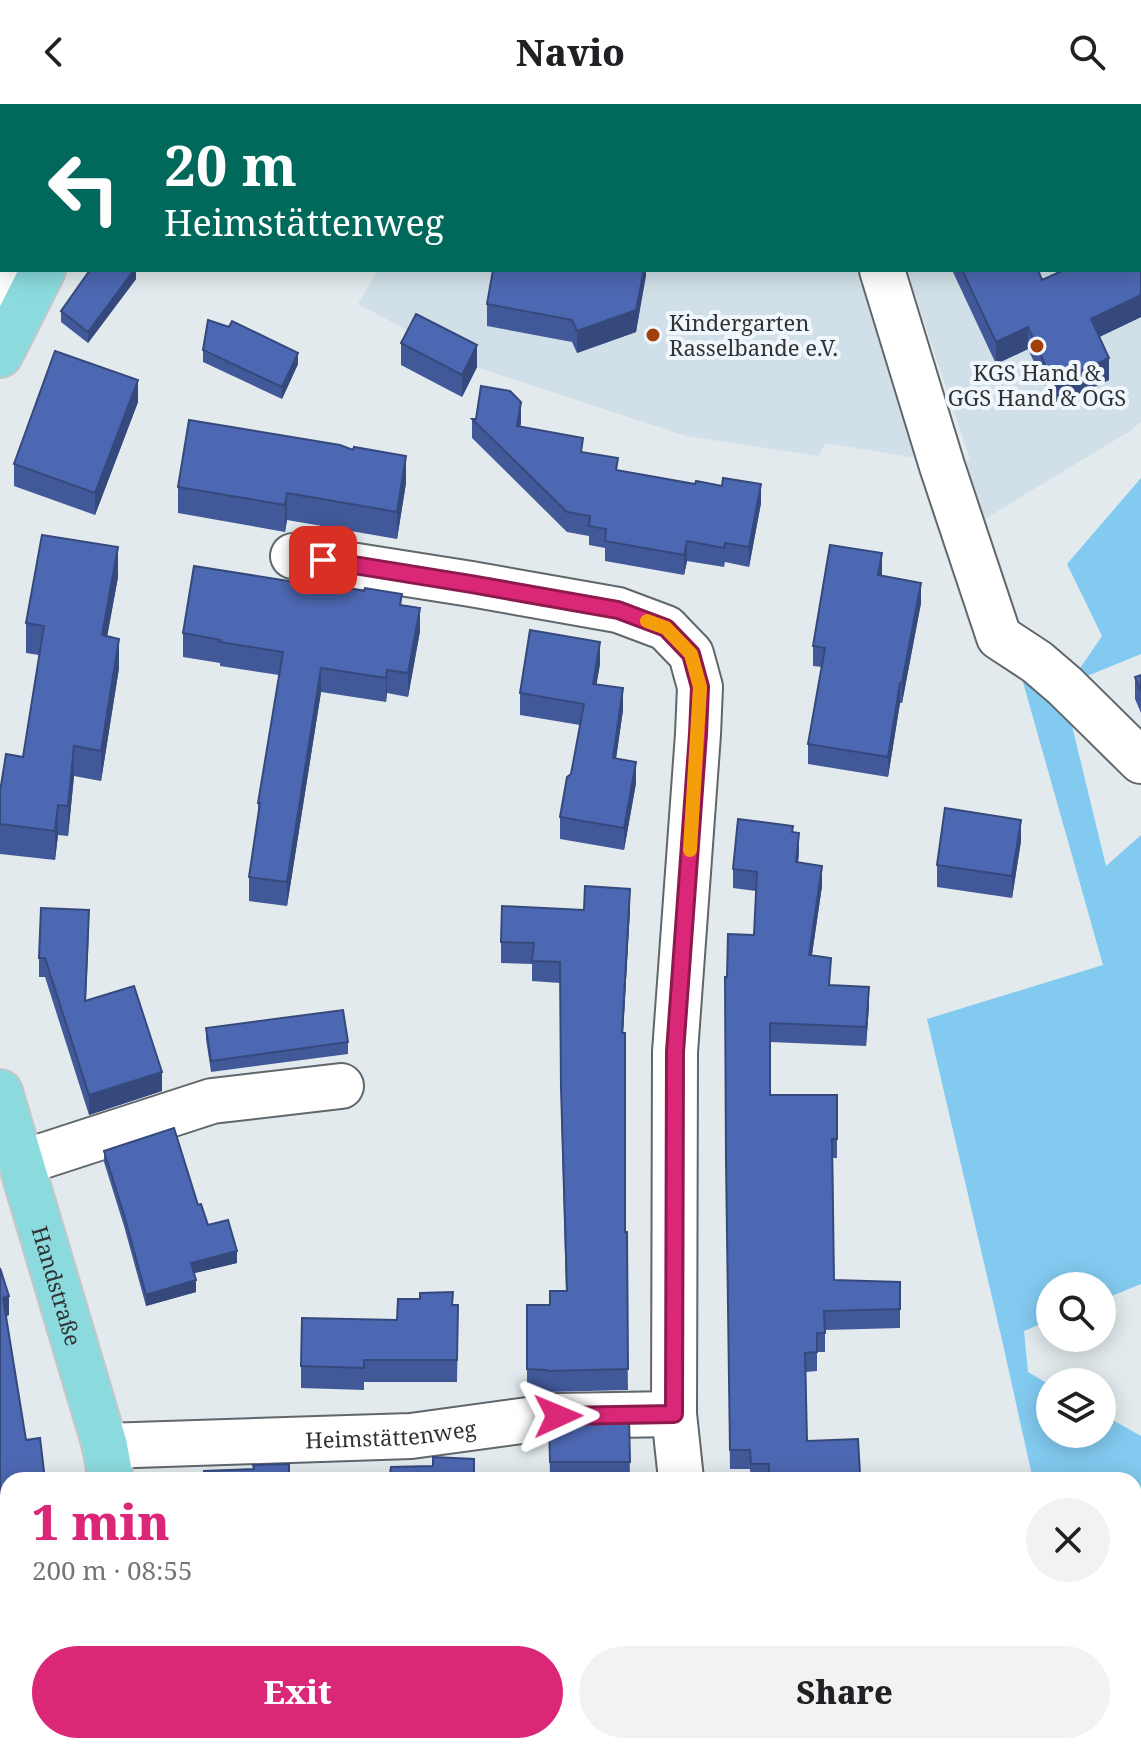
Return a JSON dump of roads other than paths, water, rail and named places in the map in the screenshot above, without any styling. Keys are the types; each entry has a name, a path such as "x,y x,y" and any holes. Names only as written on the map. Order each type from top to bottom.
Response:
{"main road":[{"path":"0,355 24,284"},
{"name":"Handstraße","path":"0,1092 108,1463"}],"street":[{"path":"883,272 999,637 1037,662 1065,686 1141,761"},
{"path":"293,556 618,610 666,628 691,654 700,687 675,1052 674,1414 680,1472"},
{"path":"21,1163 212,1101 341,1086"},
{"name":"Heimstättenweg","path":"108,1463 411,1436 558,1416 674,1414"}],"place":[{"name":"Kindergarten Rasselbande e.V.","path":"653,335"},
{"name":"KGS Hand & GGS Hand & OGS","path":"1037,346"}]}
